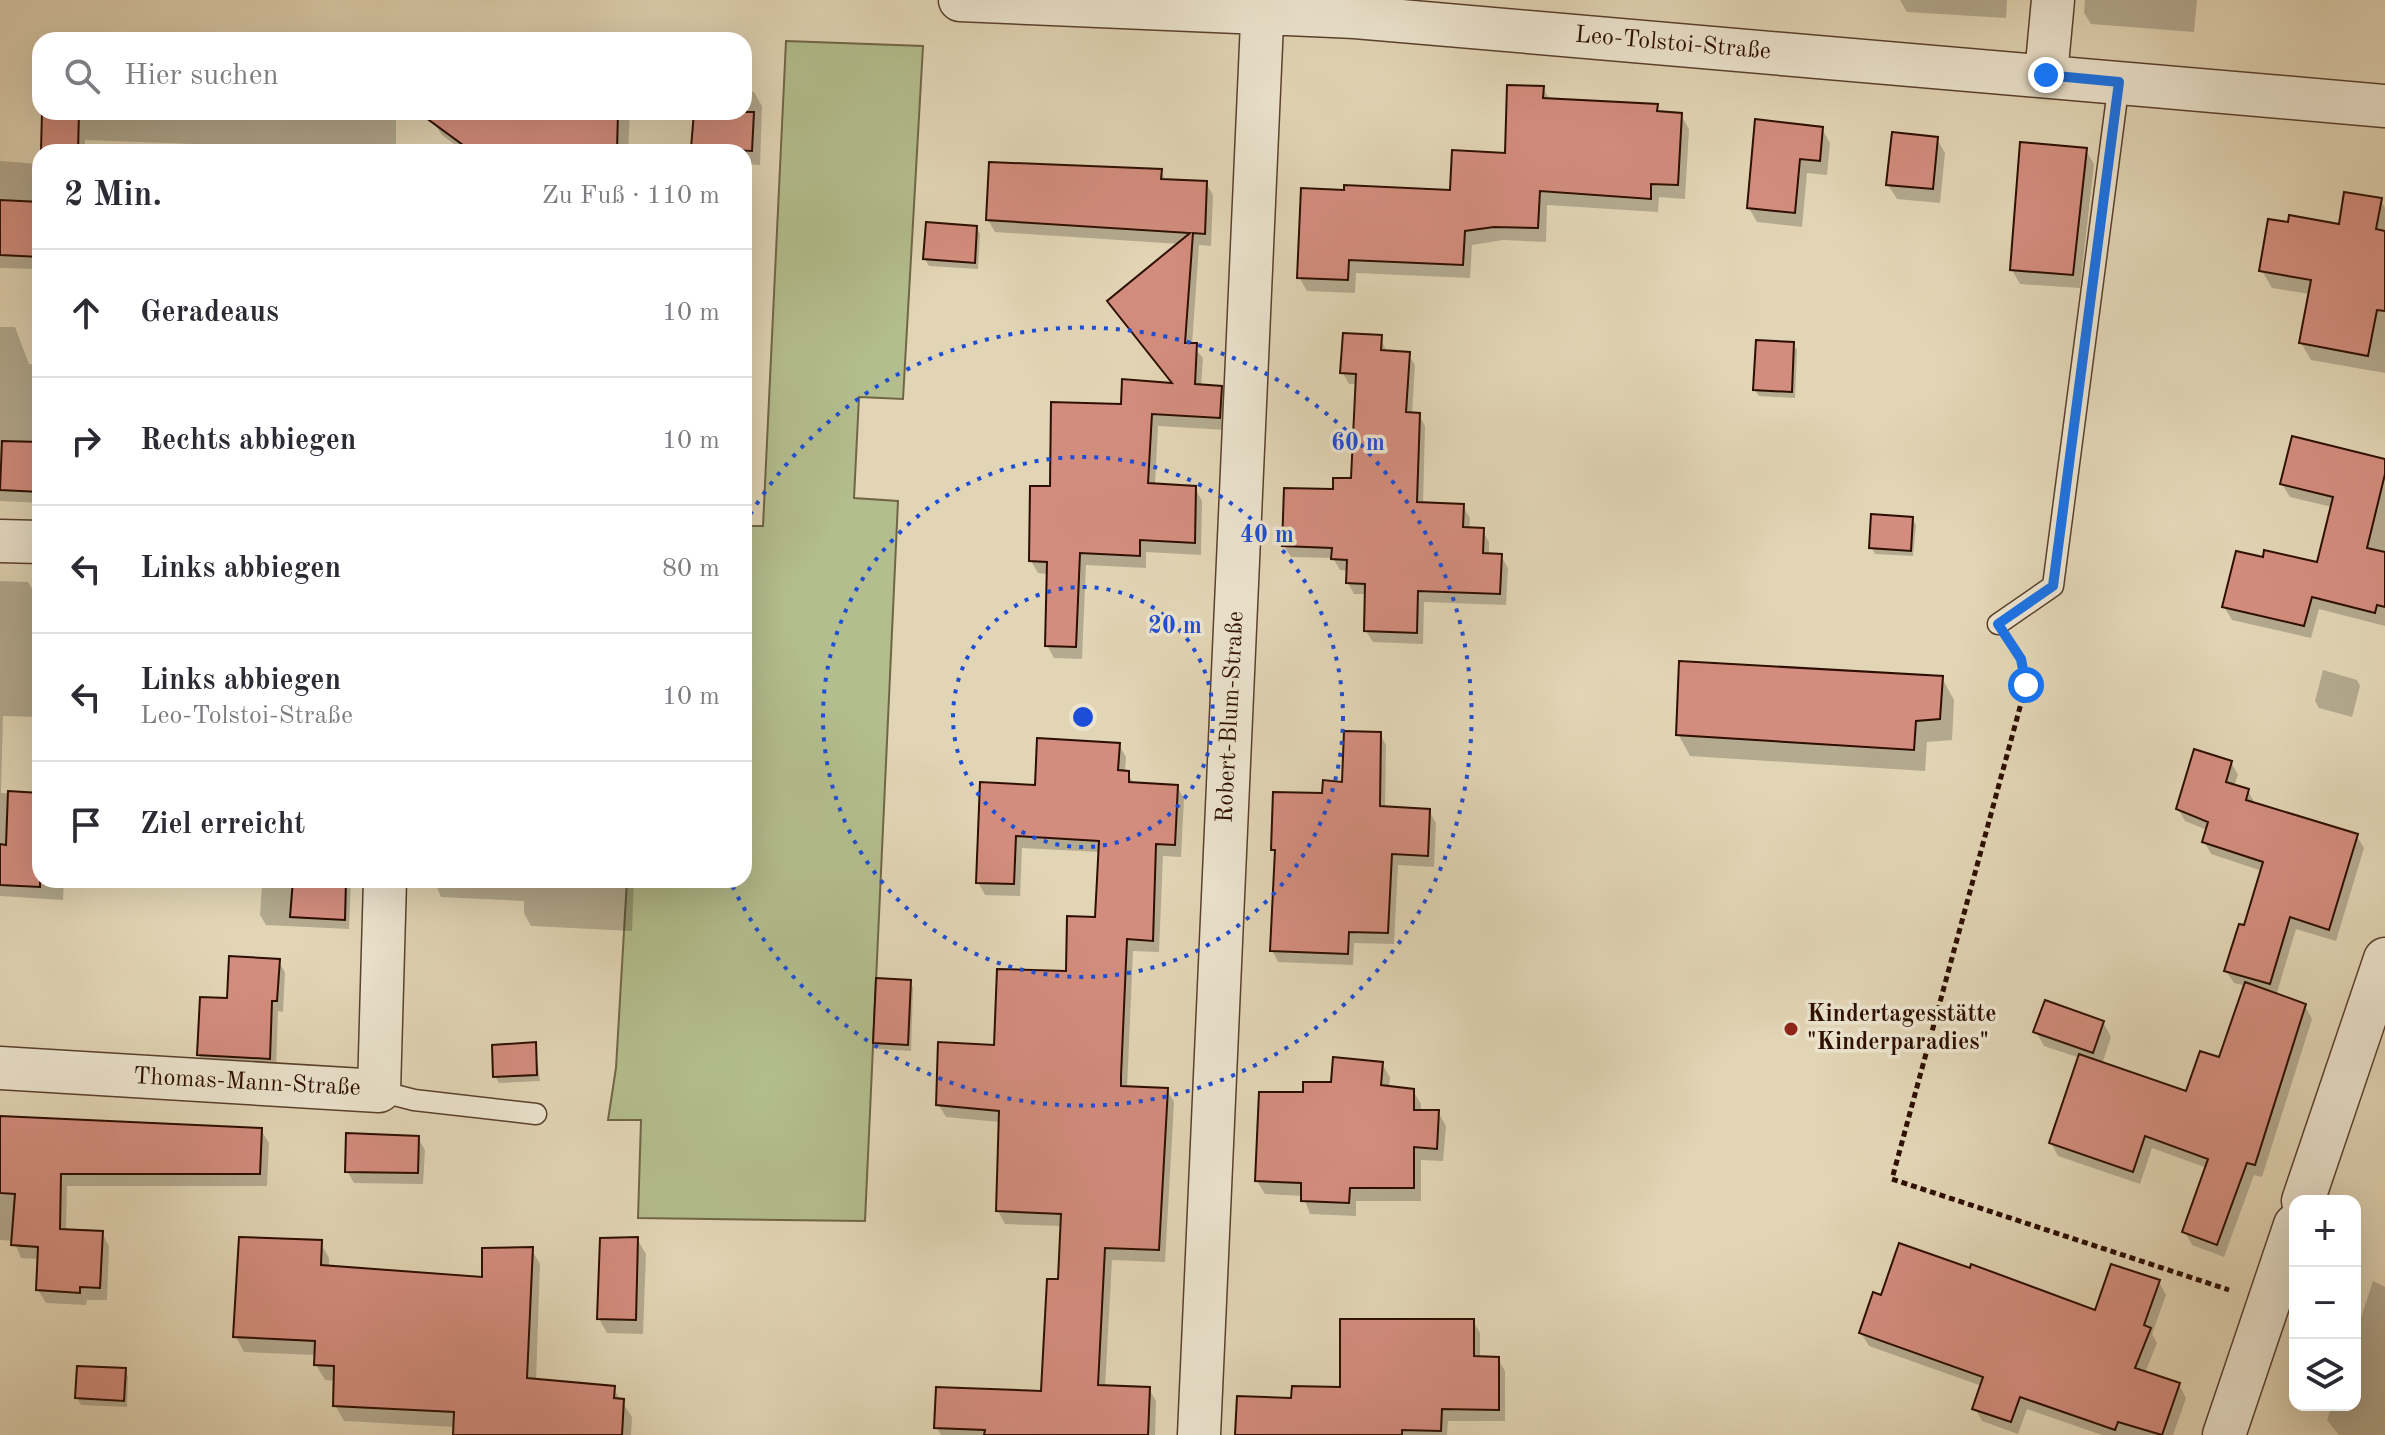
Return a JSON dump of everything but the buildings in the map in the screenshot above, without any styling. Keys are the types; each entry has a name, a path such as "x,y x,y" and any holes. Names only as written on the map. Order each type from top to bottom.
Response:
{"street":[{"name":"Leo-Tolstoi-Straße","path":"960,0 1262,6 2385,106"},
{"path":"2046,75 2053,0"},
{"name":"Robert-Blum-Straße","path":"1199,1435 1262,6"},
{"path":"0,541 32,542"},
{"name":"Thomas-Mann-Straße","path":"0,1068 379,1091 385,888"},
{"path":"2305,1195 2385,959"},
{"path":"2224,1435 2289,1242"}],"lane":[{"path":"1998,624 2053,586 2119,82"},
{"path":"379,1091 414,1100 536,1114"}],"path":[{"path":"1998,624 2021,659 2026,685 1892,1179 2268,1303"}],"green space":[{"path":"786,41 923,46 903,399 859,397 854,498 898,501 865,1221 638,1218 641,1120 608,1120 616,1068 627,888 752,888 752,526 763,526"}],"place":[{"name":"Kindertagesstätte \"Kinderparadies\"","path":"1791,1029"}],"route":[{"path":"2026,685 2021,659 1998,624 2053,586 2119,82 2046,75"}]}
